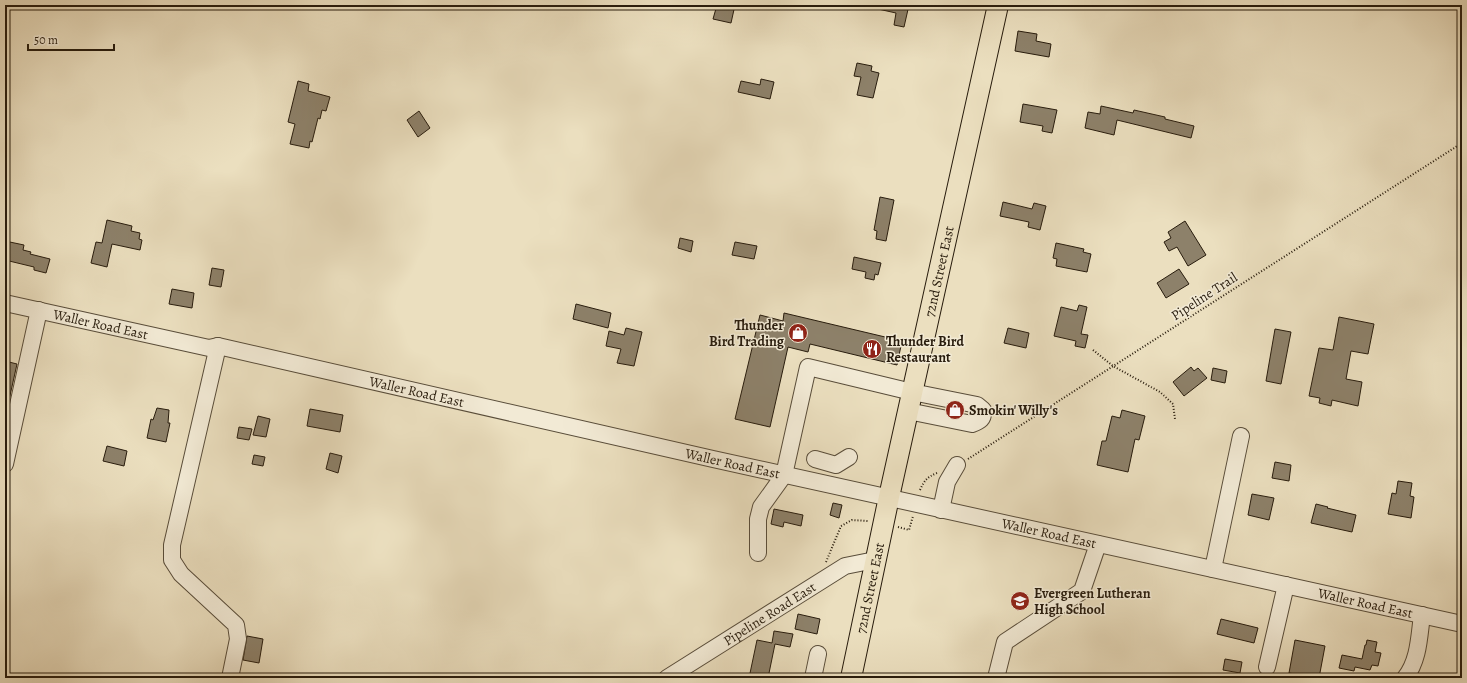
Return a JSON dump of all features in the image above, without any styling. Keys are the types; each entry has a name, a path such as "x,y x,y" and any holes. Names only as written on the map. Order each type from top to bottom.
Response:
{"main road":[{"name":"72nd Street East","path":"851,678 875,560 998,5"}],"street":[{"name":"Waller Road East","path":"5,303 209,348 218,346 316,370 545,420 784,475 1462,624"},
{"path":"5,464 39,310"},
{"path":"218,346 172,545 172,560 181,574 236,625 238,639 230,678"},
{"path":"758,553 758,519 761,507 784,475 808,367 910,401"},
{"path":"1213,569 1242,436"},
{"path":"815,459 836,465 850,457"},
{"path":"941,510 947,482 957,465"},
{"path":"996,678 1005,642 1082,591 1098,544"},
{"name":"Pipeline Road East","path":"667,678 845,566 875,560"},
{"path":"1268,668 1286,585"},
{"path":"1405,678 1413,667 1418,648 1422,615"},
{"path":"813,678 818,654"}],"path":[{"name":"Pipeline Trail","path":"957,465 1462,143"},
{"path":"1093,350 1113,366 1160,392 1173,404 1174,419"},
{"path":"901,528 909,530 912,520"}],"building":[{"path":"717,5 735,5 731,23 713,19"},
{"path":"878,5 909,5 904,27 894,25 896,13 878,9"},
{"path":"1018,31 1037,34 1036,41 1051,44 1049,57 1015,51"},
{"path":"857,63 872,66 871,71 879,73 873,98 857,95 861,77 854,76"},
{"path":"761,79 774,82 770,99 738,92 741,81 760,85"},
{"path":"298,81 309,84 308,91 330,97 326,111 322,110 320,119 318,118 309,148 290,144 295,124 288,122"},
{"path":"1023,104 1057,110 1052,133 1042,131 1043,126 1020,122"},
{"path":"1101,106 1133,113 1134,110 1165,117 1165,119 1194,126 1191,138 1117,120 1114,135 1085,128 1088,112 1100,114"},
{"path":"419,111 430,128 418,137 407,120"},
{"path":"880,197 894,200 886,241 876,239 877,231 874,230"},
{"path":"1003,202 1032,209 1034,203 1046,206 1040,230 1028,227 1029,222 1000,216"},
{"path":"107,220 132,226 131,231 140,233 139,239 142,240 140,250 112,244 107,267 91,263 96,242 102,243"},
{"path":"1185,221 1206,255 1188,266 1177,247 1169,251 1164,242 1171,238 1168,232"},
{"path":"680,238 693,241 691,252 678,248"},
{"path":"5,241 24,245 23,250 31,252 30,254 50,259 46,273 34,270 34,267 5,260"},
{"path":"735,242 757,246 754,259 732,255"},
{"path":"1056,243 1084,249 1083,252 1091,254 1087,272 1056,266 1057,259 1053,258"},
{"path":"854,257 881,263 878,275 875,274 874,280 865,278 866,272 852,269"},
{"path":"212,268 224,270 221,287 209,285"},
{"path":"1179,269 1189,284 1166,298 1157,283"},
{"path":"172,289 194,293 192,308 169,304"},
{"path":"576,304 611,313 608,328 573,319"},
{"path":"1079,305 1087,307 1081,334 1088,335 1085,348 1075,346 1076,341 1054,336 1061,307 1077,311"},
{"path":"784,313 902,341 897,365 810,344 808,352 788,347 770,427 735,419 760,315 783,321"},
{"path":"1339,317 1374,324 1368,354 1351,351 1346,379 1362,382 1358,406 1332,400 1331,406 1319,403 1320,398 1309,396 1319,348 1333,350"},
{"path":"626,328 642,332 634,366 617,363 621,349 606,346 609,331 624,335"},
{"path":"1008,328 1029,333 1026,348 1004,343"},
{"path":"1275,329 1291,332 1281,384 1266,381"},
{"path":"5,361 17,364 9,400 5,399"},
{"path":"1191,367 1194,371 1198,368 1207,378 1184,396 1173,382"},
{"path":"1213,368 1227,371 1225,383 1211,380"},
{"path":"157,408 169,410 168,423 170,423 166,442 147,438 151,419 153,420"},
{"path":"310,409 343,415 340,432 307,426"},
{"path":"1122,410 1145,416 1139,440 1135,439 1128,472 1097,465 1102,441 1106,441 1112,416 1120,418"},
{"path":"258,416 270,419 266,437 253,435"},
{"path":"239,427 252,429 249,440 237,438"},
{"path":"107,446 127,451 124,466 103,461"},
{"path":"330,453 342,456 338,473 326,469"},
{"path":"254,455 265,457 263,466 252,464"},
{"path":"1275,462 1291,465 1289,481 1272,478"},
{"path":"1398,481 1412,483 1410,496 1414,497 1411,518 1388,514 1392,493 1396,494"},
{"path":"1252,494 1274,498 1269,520 1248,515"},
{"path":"833,503 842,505 839,518 830,515"},
{"path":"1316,504 1356,515 1352,532 1311,523"},
{"path":"774,509 803,515 801,526 784,522 783,527 771,524"},
{"path":"798,614 820,619 817,634 795,629"},
{"path":"1221,619 1258,628 1254,643 1217,634"},
{"path":"774,631 793,634 790,647 775,644 768,678 749,678 757,640 772,643"},
{"path":"247,636 263,639 259,663 243,660"},
{"path":"1295,640 1325,646 1319,678 1289,673"},
{"path":"1367,640 1377,642 1375,652 1381,653 1378,666 1372,665 1370,670 1355,667 1354,671 1339,668 1342,655 1362,659"},
{"path":"1225,659 1242,662 1240,673 1223,670"}],"place":[{"name":"Thunder Bird Trading","path":"798,333"},
{"name":"Thunder Bird Restaurant","path":"872,349"},
{"name":"Smokin' Willy's","path":"955,410"},
{"name":"Evergreen Lutheran High School","path":"1020,601"}]}
